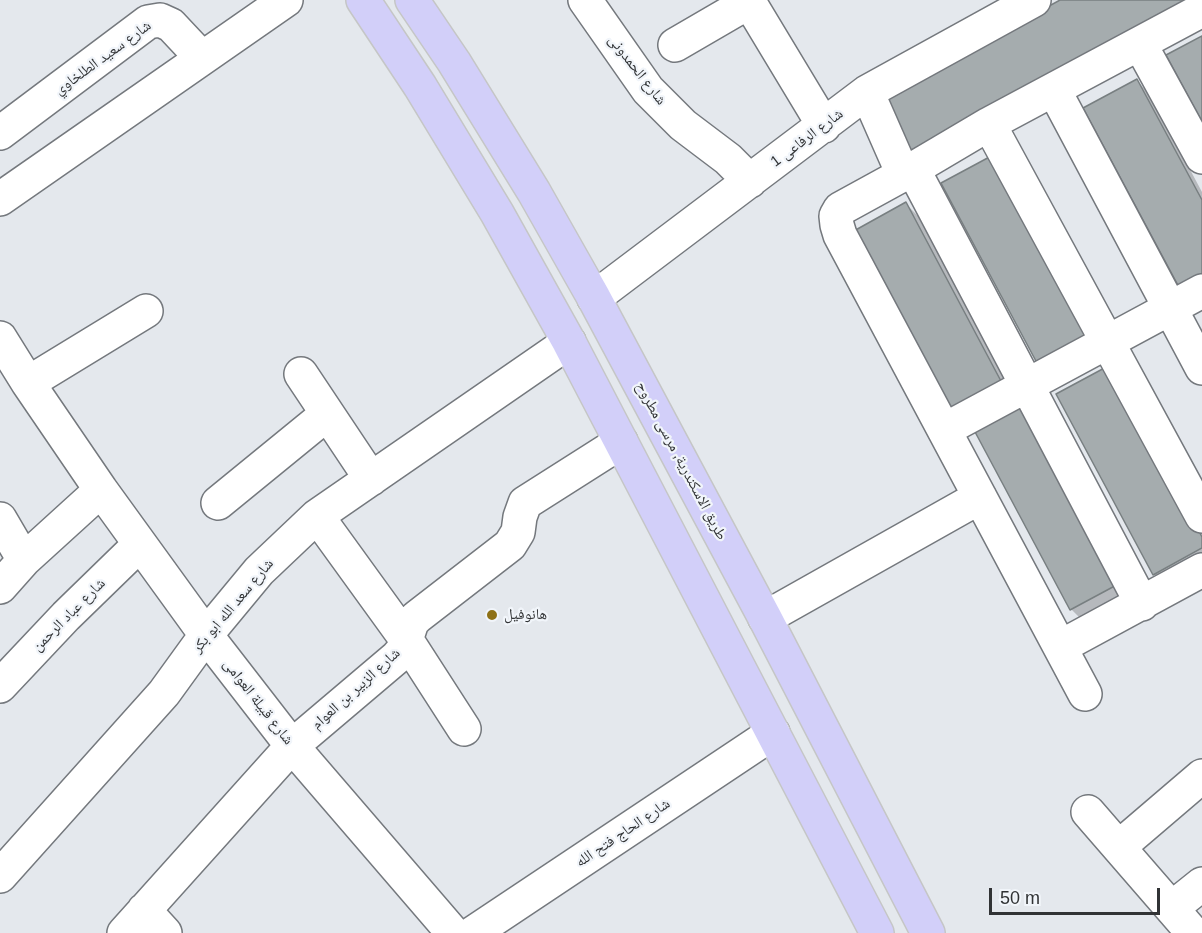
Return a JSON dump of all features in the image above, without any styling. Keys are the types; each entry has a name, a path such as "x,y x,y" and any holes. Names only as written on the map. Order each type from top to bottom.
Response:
{"main road":[{"path":"363,0 420,86 497,213 621,442 877,933"},
{"name":"طريق الاسكندرية, مرسى مطروح","path":"412,0 454,62 534,192 594,298 765,618 928,933"}],"street":[{"path":"0,199 286,0"},
{"name":"شارع الرفاعى 1","path":"594,298 867,92 1034,0"},
{"path":"675,45 748,1 824,126"},
{"name":"شارع الحمدونى","path":"595,4 628,64 648,90 683,125 728,159 750,181"},
{"path":"1085,694 837,225 836,216 840,209 989,124 1202,10"},
{"name":"شارع سعيد الطلخاوي","path":"0,133 148,22 160,20 171,25 202,58"},
{"path":"1140,44 1202,157"},
{"path":"1054,90 1202,368"},
{"path":"867,92 908,172 1027,386 1142,604"},
{"path":"989,124 1202,516"},
{"path":"944,430 1202,291"},
{"path":"27,383 146,311"},
{"name":"شارع قبيلة العوامى","path":"0,338 27,383 139,545 206,636 292,746 453,933"},
{"name":"شارع سعد الله ابو بكر","path":"0,876 164,693 206,636 259,571 317,516 568,342"},
{"path":"301,375 370,479"},
{"path":"218,503 327,414"},
{"name":"شارع الزبير بن العوام","path":"144,925 292,746 403,650 412,622 417,617 515,539 525,503 621,442"},
{"path":"0,587 24,560 101,490"},
{"path":"765,618 980,497"},
{"path":"317,516 406,639 464,729"},
{"path":"0,519 24,560"},
{"name":"شارع عباد الرحمن","path":"0,686 66,616 139,545"},
{"path":"1060,647 1202,570"},
{"name":"شارع الحاج فتح الله","path":"472,933 773,733"},
{"path":"1119,847 1202,776"},
{"path":"1088,812 1193,933"},
{"path":"1172,908 1202,884"}],"building":[{"path":"1060,0 1186,0 910,151 882,98"},
{"path":"1202,36 1202,122 1166,55"},
{"path":"1137,79 1202,200 1202,276 1180,289 1083,108"},
{"path":"995,154 1091,334 1037,363 941,183"},
{"path":"906,202 1002,383 948,412 852,232"},
{"path":"1110,365 1202,537 1202,548 1153,575 1056,394"},
{"path":"1027,401 1124,581 1070,610 974,430"}],"place":[{"name":"هانوفيل","path":"492,615"}]}
